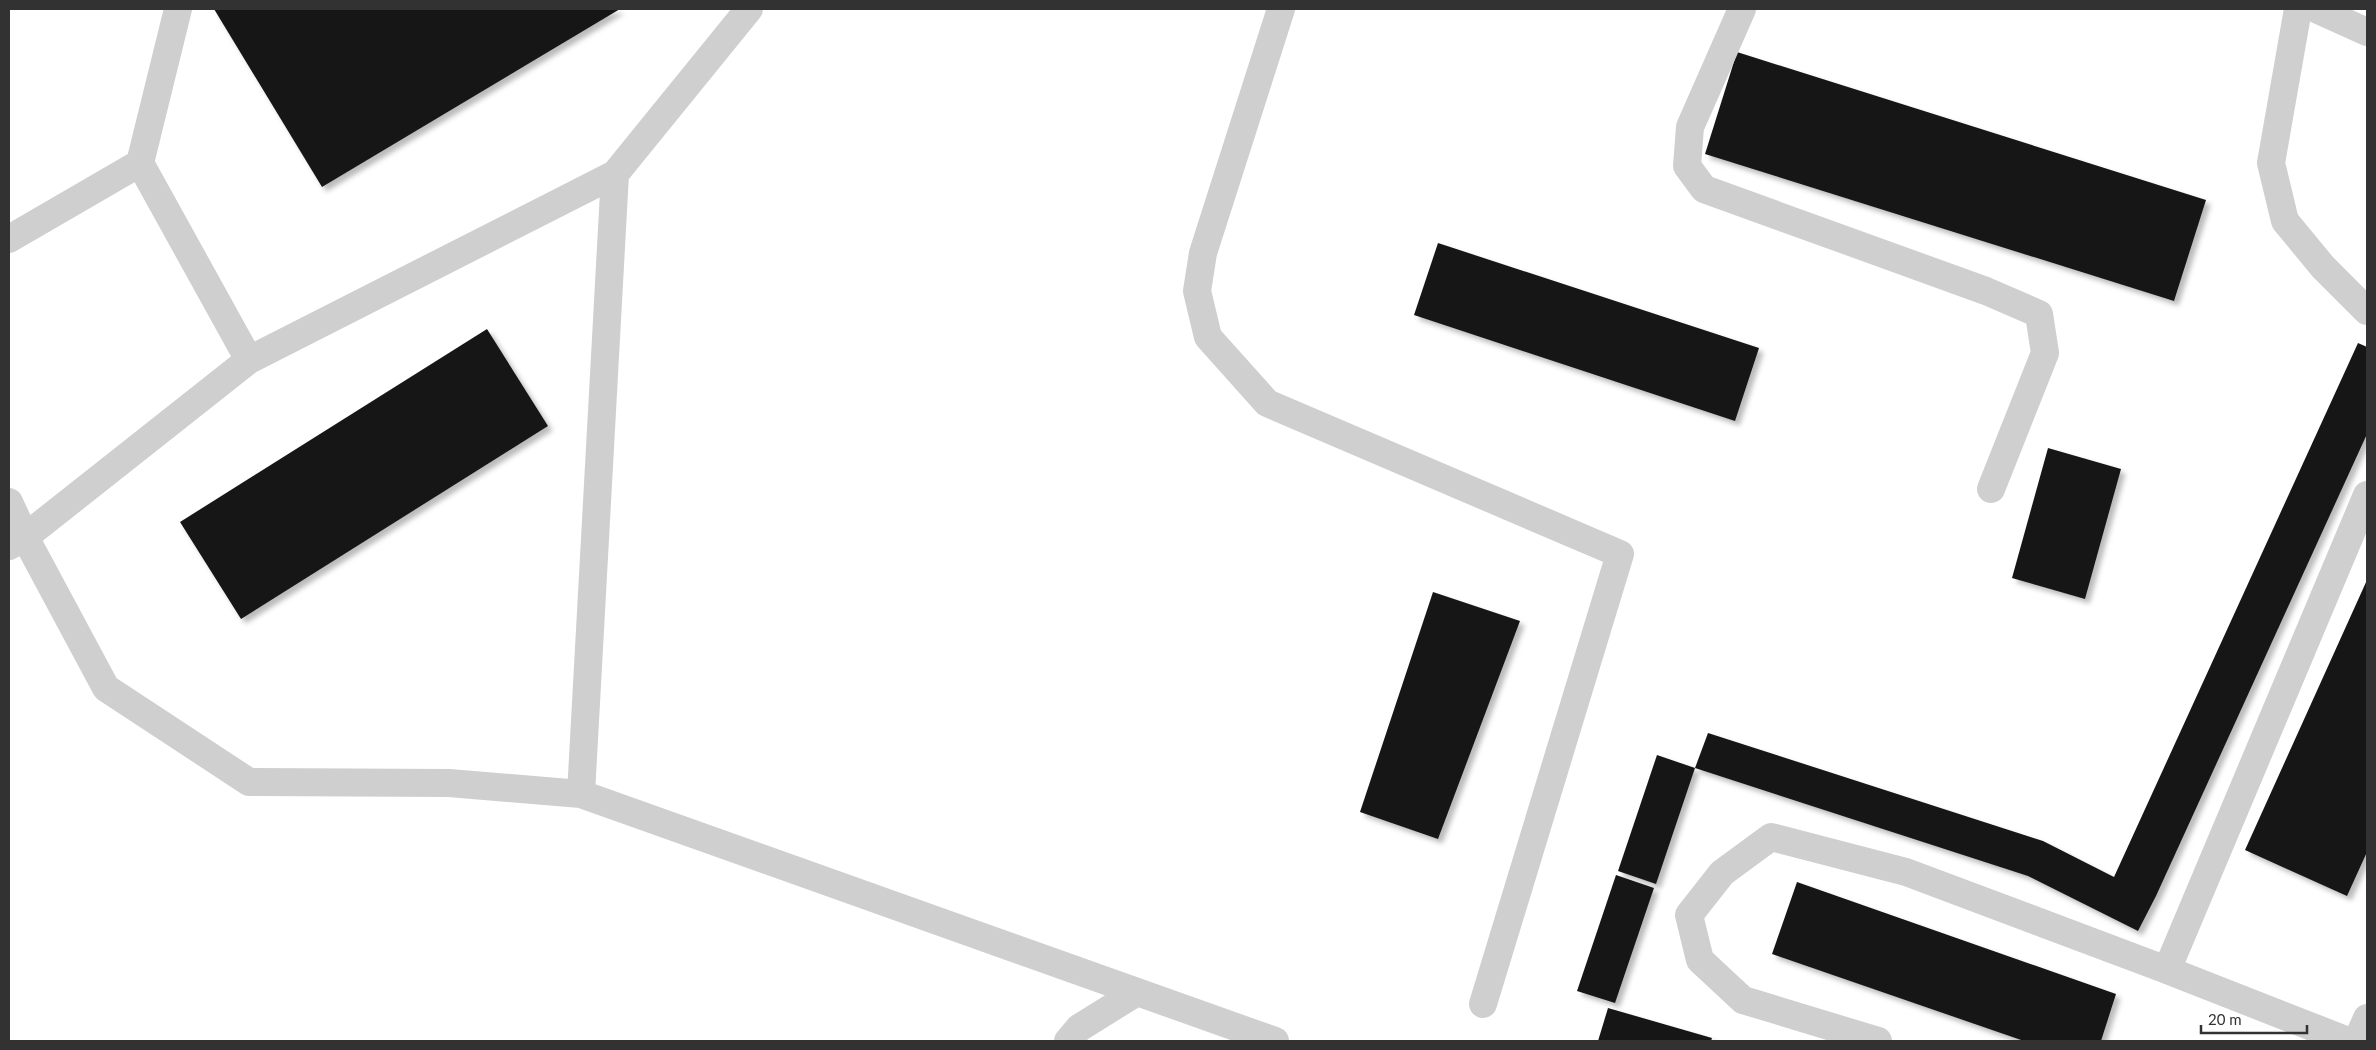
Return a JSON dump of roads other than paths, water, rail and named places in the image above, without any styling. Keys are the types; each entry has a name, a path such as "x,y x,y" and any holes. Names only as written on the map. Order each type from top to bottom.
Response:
{"lane":[{"path":"178,9 140,164 249,360"},
{"path":"17,542 249,360 615,174 749,9"},
{"path":"1281,9 1203,253 1197,291 1208,337 1267,403 1620,554 1483,1004"},
{"path":"1742,9 1690,127 1687,166 1704,189 1986,291 2039,314 2045,353 1991,489"},
{"path":"2298,9 2271,163 2285,221 2323,267 2367,312"},
{"path":"2316,9 2367,32"},
{"path":"9,239 140,164"},
{"path":"581,794 615,174"},
{"path":"2167,970 2367,495"},
{"path":"9,502 17,542 106,688 250,782 449,783 581,794 1275,1041"},
{"path":"1878,1041 1743,1000 1700,960 1689,915 1722,873 1771,837 1906,872 2167,970 2348,1041"},
{"path":"1068,1041 1079,1028 1137,992"},
{"path":"2357,1041 2367,1018"}]}
